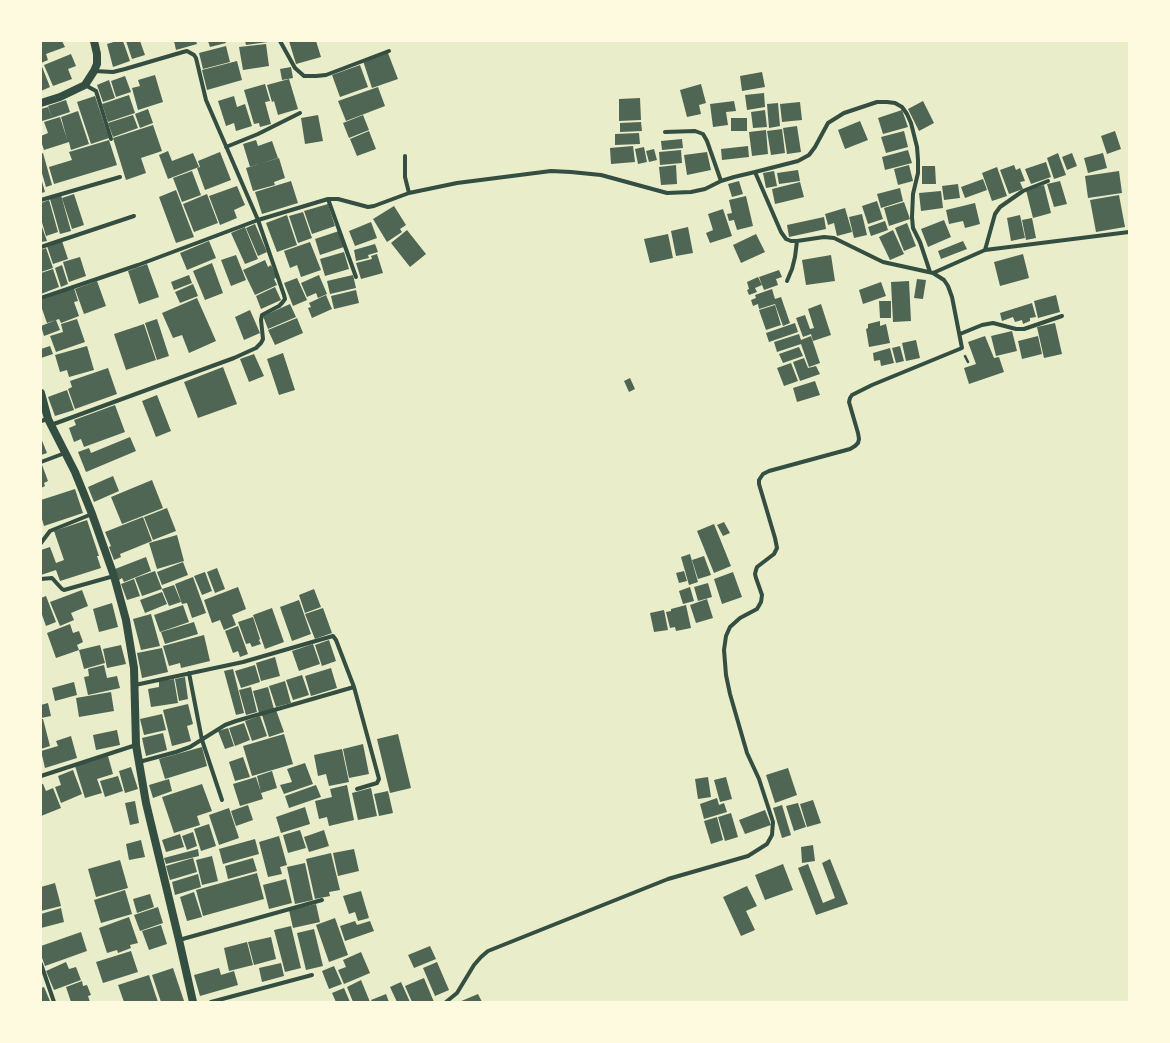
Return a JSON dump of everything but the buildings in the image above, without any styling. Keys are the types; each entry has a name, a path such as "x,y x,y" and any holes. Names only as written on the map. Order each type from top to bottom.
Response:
{"main road":[{"path":"41,103 60,97 86,85 97,64 97,54 94,41"},
{"path":"41,394 47,422 75,472 114,576 128,633 134,668 136,745 146,802 193,1002"}],"street":[{"path":"280,41 295,68 304,76 326,75 389,51"},
{"path":"47,422 234,358 256,348 263,339 261,320 262,315 282,303 284,299 284,295 258,220 206,100 196,58 191,52 183,52 113,72 94,71"},
{"path":"86,85 96,91 112,139"},
{"path":"41,298 138,265 258,220 328,199 338,199 368,207 409,193 474,181 551,171 601,175 667,193 691,192 705,189 721,181 798,161 810,155 828,123 844,113 877,102 895,103 902,107 911,123 917,147 918,160 918,173 912,217 914,228 931,273"},
{"path":"226,147 258,134 300,113"},
{"path":"665,132 695,131 703,134 707,141 721,181"},
{"path":"406,156 405,177 409,193"},
{"path":"446,1002 457,993 474,964 488,951 642,888 748,856 767,844 772,835 773,822 759,779 747,753 730,694 726,675 724,650 726,636 730,627 740,618 757,609 761,602 762,595 755,574 756,570 757,567 776,551 776,538 759,484 760,476 769,471 850,449 855,446 859,439 849,402 852,395 872,385 962,348 952,296 944,280 931,273 883,262 834,238 824,237 791,241 784,237 756,172"},
{"path":"41,200 120,177"},
{"path":"985,250 995,214 1000,207 1023,191 1048,181"},
{"path":"328,199 356,277"},
{"path":"41,247 134,216"},
{"path":"931,273 985,250 1129,232"},
{"path":"787,281 795,257 797,241"},
{"path":"960,334 992,322 1016,329 1024,329 1062,316"},
{"path":"41,462 65,453"},
{"path":"41,543 50,531 92,514"},
{"path":"41,579 52,578 64,590 114,576"},
{"path":"135,685 243,662 333,636 336,640 354,687 379,779 377,783 356,789"},
{"path":"189,674 202,740 222,800"},
{"path":"139,762 190,747 225,725 236,721 354,687"},
{"path":"41,776 136,745"},
{"path":"179,940 322,900"},
{"path":"41,964 54,1002"},
{"path":"211,1002 312,975"}]}
